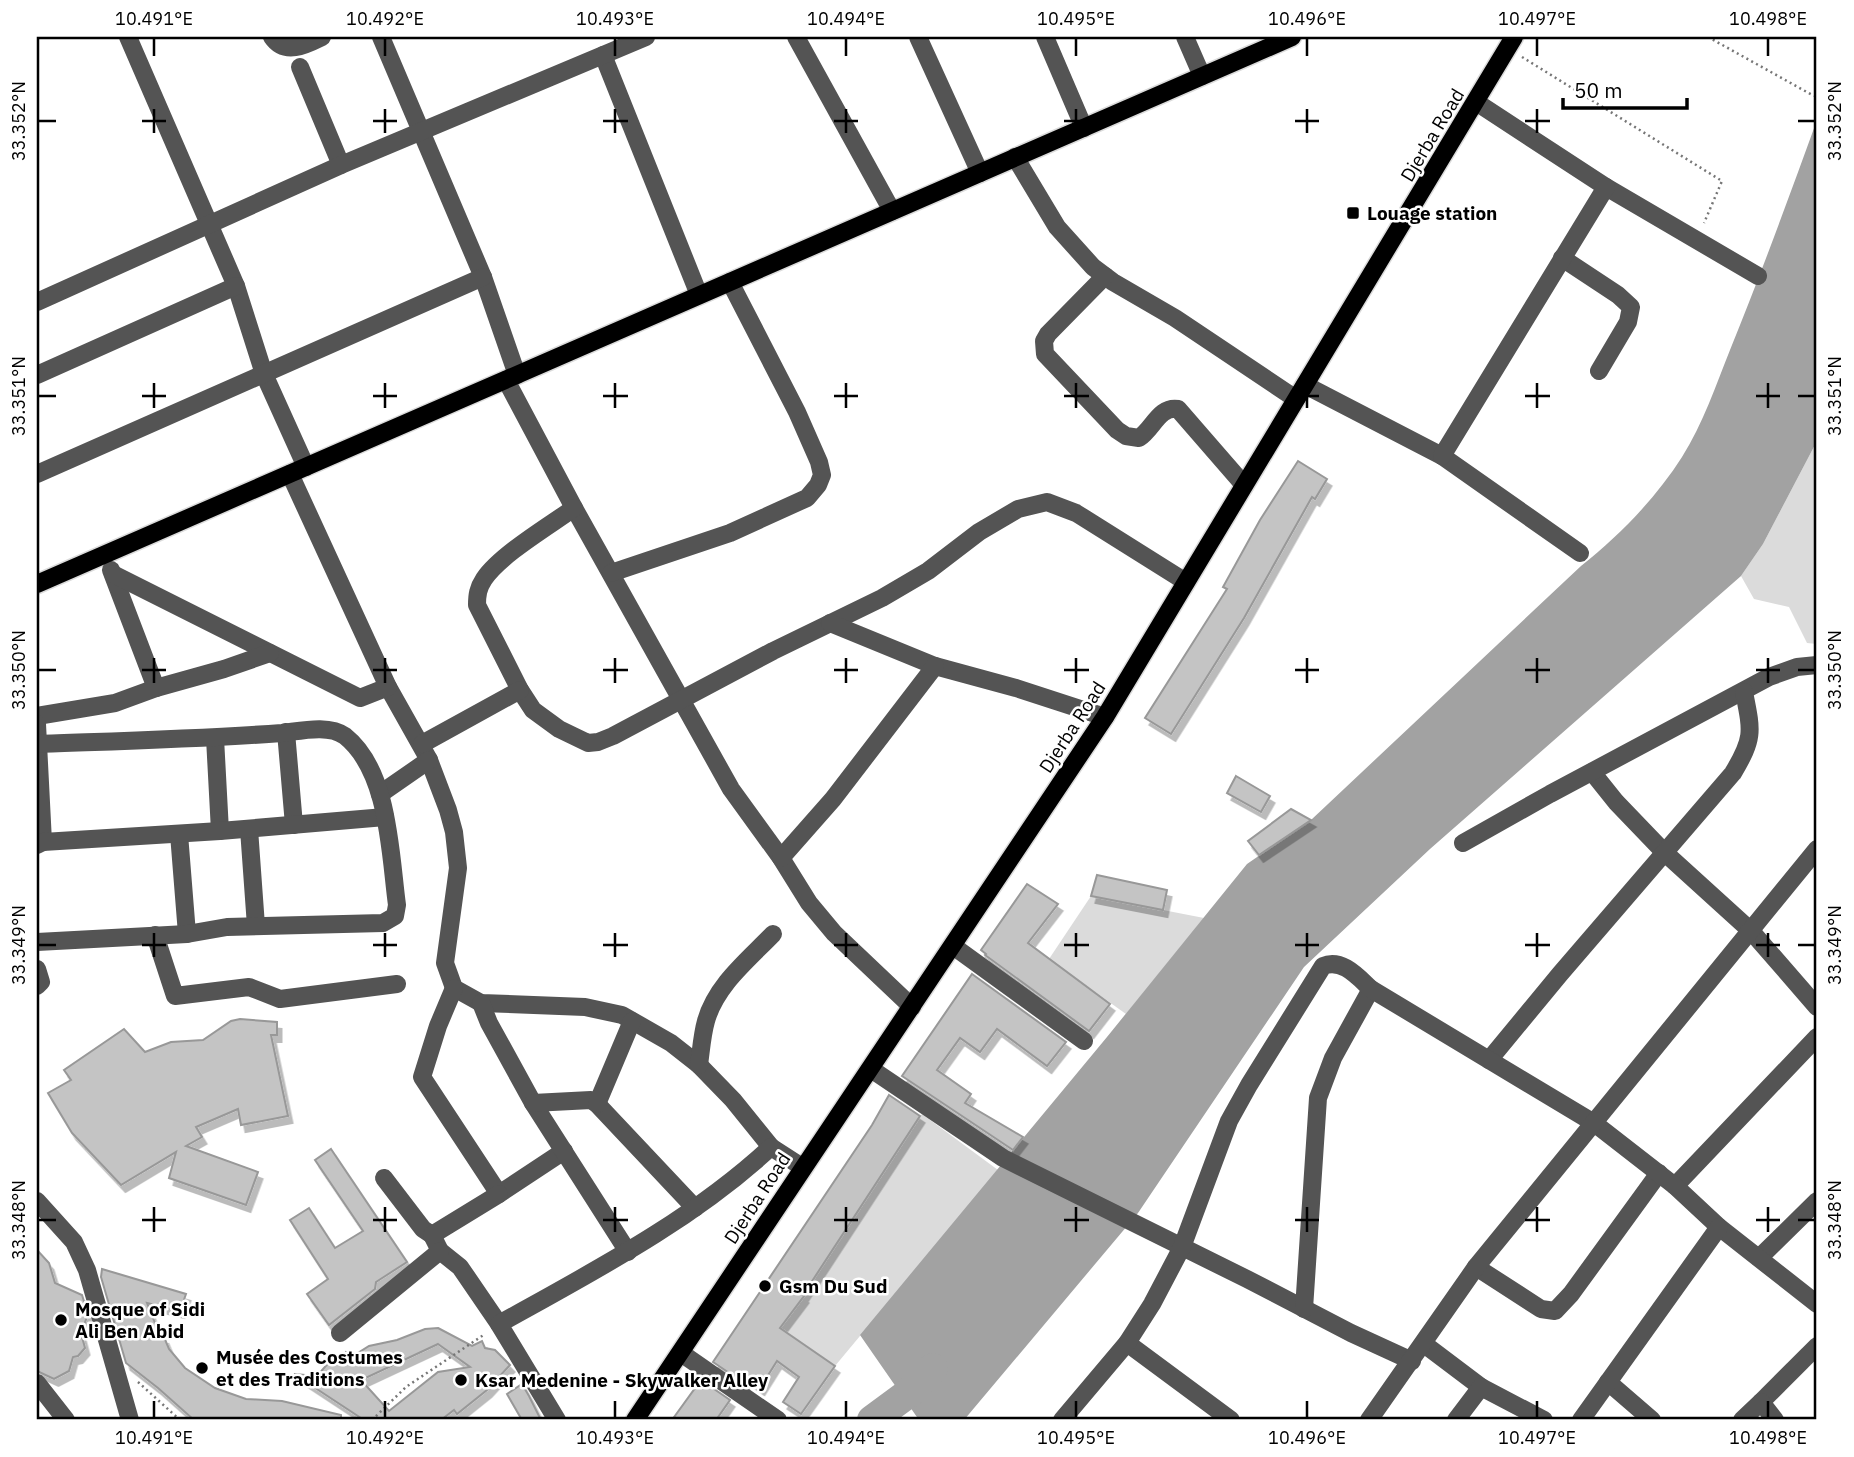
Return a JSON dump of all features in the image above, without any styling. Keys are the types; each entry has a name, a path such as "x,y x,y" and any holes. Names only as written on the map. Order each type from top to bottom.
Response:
{"main road":[{"path":"37,584 1292,37"},
{"name":"Djerba Road","path":"635,1420 1105,717 1511,42"}],"street":[{"path":"128,37 236,286 298,470 388,687 426,752 448,810 457,854 445,963 454,988 481,1003 585,1007 622,1015 671,1042 699,1065 733,1100 771,1147 802,1167"},
{"path":"272,37 284,47 292,48 322,37"},
{"path":"381,37 423,131 482,277 511,377 574,508 731,789 781,858 809,903 834,933 912,1007"},
{"path":"37,302 341,165 646,37"},
{"path":"796,37 892,211"},
{"path":"918,37 980,173"},
{"path":"1045,37 1084,128"},
{"path":"1185,37 1202,76"},
{"path":"603,55 699,295"},
{"path":"300,66 341,165"},
{"path":"1476,102 1606,187 1758,276"},
{"path":"1015,158 1058,227 1077,251 1105,276 1301,392 1442,456 1580,552"},
{"path":"1442,456 1606,187"},
{"path":"1562,258 1618,295 1631,307 1628,322 1599,371"},
{"path":"1105,276 1048,334 1044,341 1045,354 1116,430 1126,436 1139,438 1148,432 1162,413 1172,407 1178,409 1244,485"},
{"path":"37,474 482,277"},
{"path":"611,573 743,528 807,498 818,485 822,475 797,412 730,282"},
{"path":"37,375 236,286"},
{"path":"574,508 496,565 477,593 477,605 533,710 544,720 588,743 613,736 830,622 882,598 928,571 979,533 1018,509 1035,503 1057,504 1076,513 1186,582"},
{"path":"105,554 156,688"},
{"path":"113,574 360,698 388,687"},
{"path":"830,622 935,666 1016,688 1105,717"},
{"path":"37,716 115,703 270,653"},
{"path":"1462,843 1783,671 1817,665"},
{"path":"781,858 833,799 935,666"},
{"path":"380,794 426,752 520,690"},
{"path":"1489,1060 1733,773 1748,749 1750,733 1744,692"},
{"path":"37,724 40,844 385,817"},
{"path":"37,942 187,933 227,927 383,923 395,916 397,905 380,794 366,761 344,736 324,730 215,738 38,744"},
{"path":"286,732 294,825"},
{"path":"215,738 220,831"},
{"path":"1592,772 1616,802 1664,852 1751,931 1817,1007"},
{"path":"249,829 256,926"},
{"path":"179,834 187,933"},
{"path":"1369,1420 1476,1267 1817,849"},
{"path":"699,1065 706,1021 716,997 733,975 773,934"},
{"path":"155,935 176,996 248,987 280,999 397,984"},
{"path":"953,946 1084,1041"},
{"path":"1062,1420 1127,1343 1152,1304 1182,1247 1229,1121 1323,967 1331,963 1340,964 1371,989 1594,1123 1659,1173 1719,1227 1817,1304"},
{"path":"37,969 41,982 37,986"},
{"path":"454,988 422,1077 499,1195"},
{"path":"1304,1309 1318,1098 1333,1058 1371,989"},
{"path":"481,1003 489,1023 533,1103 628,1252"},
{"path":"597,1104 632,1021"},
{"path":"1675,1186 1817,1037"},
{"path":"872,1069 1003,1158 1412,1361"},
{"path":"533,1103 591,1100 695,1209"},
{"path":"499,1324 628,1252 695,1209 743,1173 771,1147"},
{"path":"340,1334 436,1243 564,1150"},
{"path":"1476,1267 1541,1309 1555,1311 1571,1294 1659,1173"},
{"path":"384,1178 423,1228 460,1267 499,1324 557,1420"},
{"path":"37,1201 74,1242 87,1270 130,1420"},
{"path":"1759,1258 1817,1201"},
{"path":"1581,1420 1719,1227"},
{"path":"1127,1343 1231,1420"},
{"path":"1424,1344 1481,1387 1544,1420"},
{"path":"1742,1420 1817,1346"},
{"path":"681,1353 778,1420"},
{"path":"1608,1382 1652,1420"},
{"path":"37,1383 43,1403 66,1420"},
{"path":"1456,1420 1481,1387"},
{"path":"1761,1402 1775,1420"}],"path":[{"path":"1708,37 1814,96"},
{"path":"1511,42 1722,181 1696,242"},
{"path":"372,1420 407,1387 499,1324"},
{"path":"136,1380 180,1420"}],"shaded area":[{"path":"1817,120 1817,441 1763,544 1741,576 1430,849 1304,967 1138,1213 964,1420 919,1420 860,1335 1247,864 1311,820 1623,529 1661,487 1690,444 1709,404"},
{"path":"1817,441 1817,644 1807,643 1789,607 1754,599 1741,576 1763,544"},
{"path":"1091,896 1204,918 1126,1014 1049,959"},
{"path":"922,1114 998,1170 835,1366 780,1329"}],"building":[{"path":"1298,461 1327,479 1315,499 1312,497 1244,618 1171,734 1145,718 1227,589 1223,587 1260,520"},
{"path":"1236,776 1270,796 1261,812 1227,793"},
{"path":"1291,809 1311,820 1259,855 1248,841"},
{"path":"1097,875 1167,890 1163,910 1091,896"},
{"path":"1027,884 1058,904 1028,943 1110,1004 1089,1031 981,950"},
{"path":"972,974 1066,1042 1047,1066 997,1029 980,1052 960,1038 937,1070 971,1094 965,1103 1023,1137 1013,1150 902,1076"},
{"path":"240,1019 277,1022 277,1035 271,1035 288,1116 241,1125 238,1109 196,1127 202,1137 186,1146 258,1172 246,1205 169,1178 176,1152 121,1185 72,1133 48,1093 71,1080 64,1070 124,1029 145,1052 171,1042 203,1040 231,1021"},
{"path":"889,1095 920,1116 804,1296 780,1328 835,1366 801,1414 783,1402 799,1377 777,1361 760,1388 747,1379 744,1383 713,1362 872,1125"},
{"path":"331,1149 407,1262 376,1282 375,1289 329,1325 307,1294 328,1279 290,1220 309,1208 335,1248 363,1231 315,1160"},
{"name":"Mosque of Sidi Ali Ben Abid","path":"37,1250 49,1263 55,1283 82,1295 88,1314 81,1333 85,1348 78,1356 73,1357 69,1371 54,1379 37,1371"},
{"path":"102,1269 186,1294 180,1311 147,1303 161,1338 164,1337 169,1349 185,1368 215,1388 246,1399 282,1401 341,1415 341,1420 194,1420 126,1363 101,1277"},
{"path":"438,1328 472,1346 482,1341 485,1348 495,1350 510,1365 487,1390 457,1414 454,1410 441,1420 364,1420 294,1374 317,1376 331,1360 336,1364 346,1352 353,1356 369,1346 397,1340 425,1329","holes":["438,1344 470,1367 438,1372 389,1411 361,1380"]},
{"path":"701,1380 730,1400 716,1420 672,1420"},
{"name":"Ksar Medenine - Skywalker Alley","path":"522,1384 541,1420 522,1420 507,1394"}],"waterway":[{"path":"872,1420 910,1392 933,1368"}],"place":[{"name":"Louage station","path":"1353,213"},
{"name":"Gsm Du Sud","path":"765,1286"},
{"name":"Mosque of Sidi Ali Ben Abid","path":"61,1320"},
{"name":"Musée des Costumes et des Traditions","path":"202,1368"},
{"name":"Ksar Medenine - Skywalker Alley","path":"461,1380"}]}
